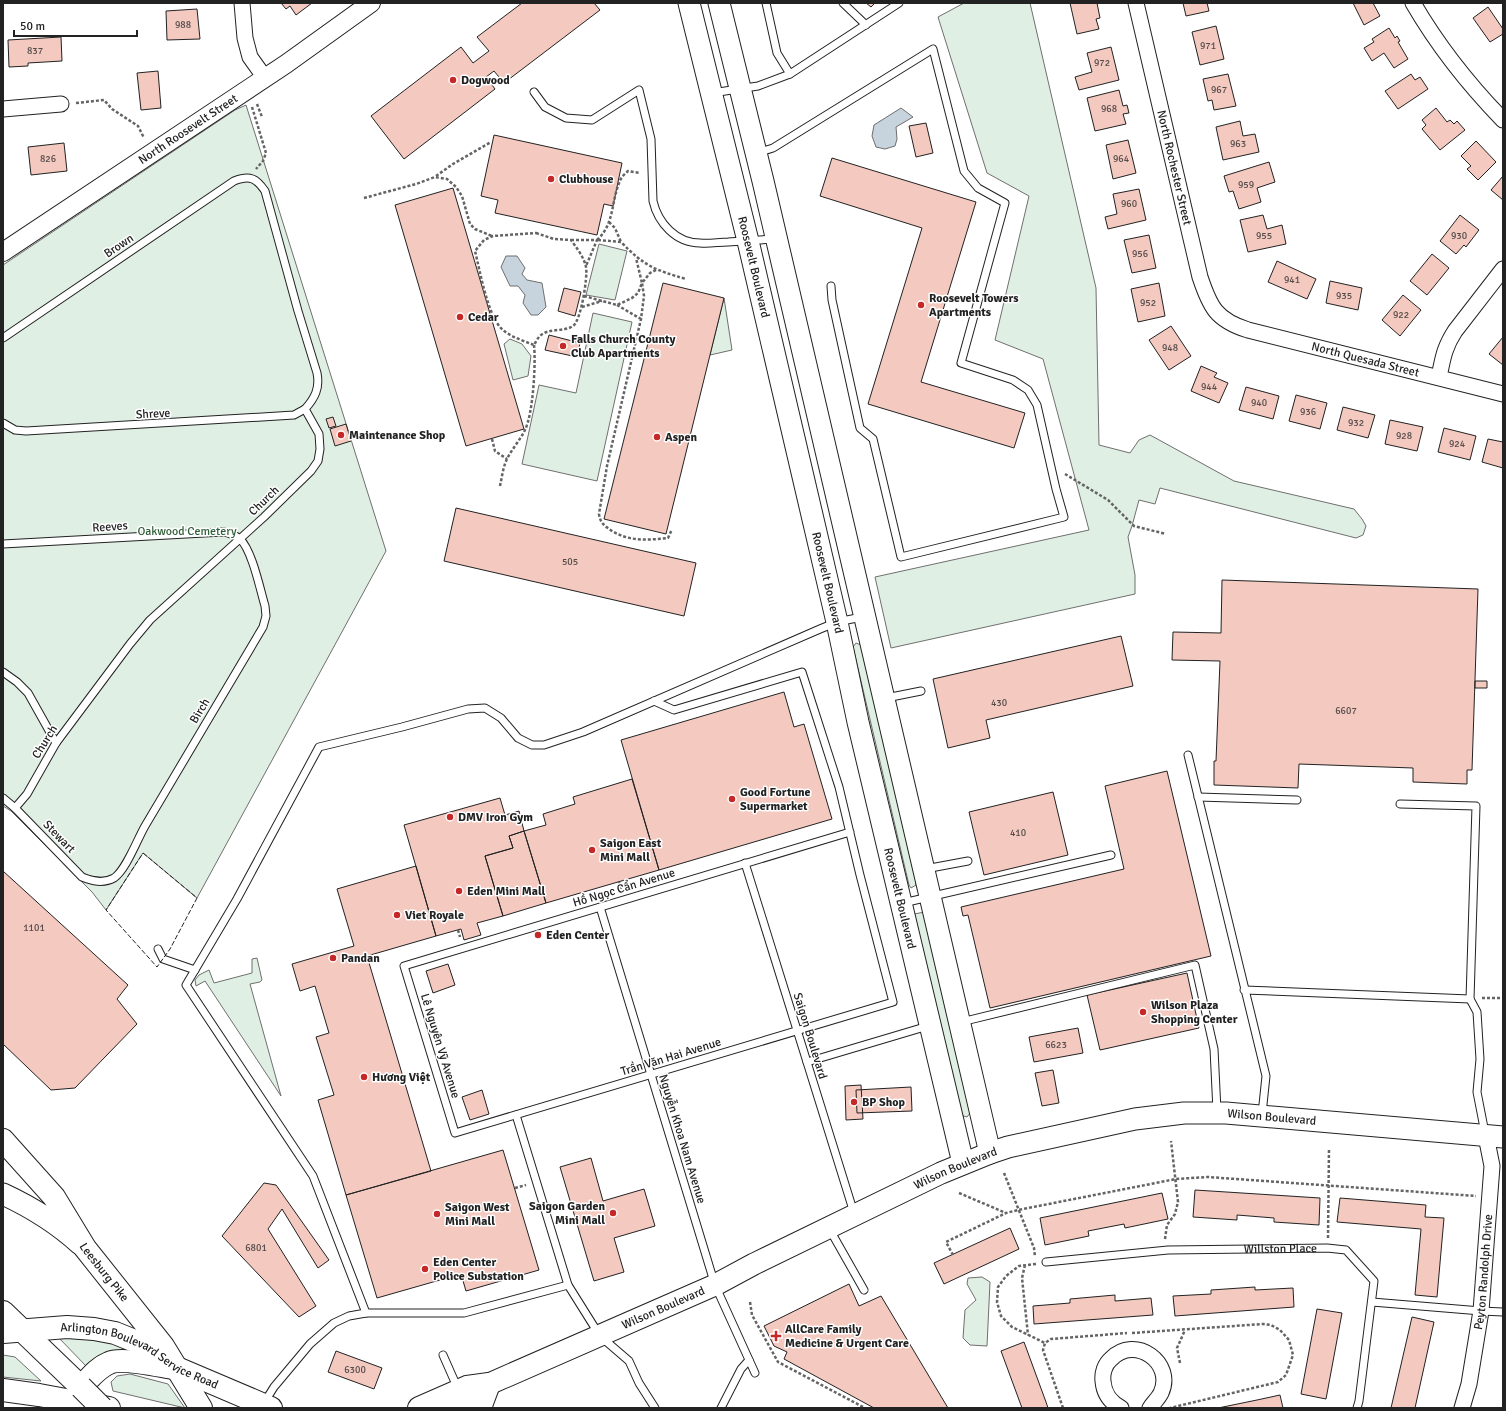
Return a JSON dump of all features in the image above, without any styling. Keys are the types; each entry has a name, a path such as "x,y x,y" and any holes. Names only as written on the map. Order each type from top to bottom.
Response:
{"main road":[{"name":"Roosevelt Boulevard","path":"689,3 748,241 837,622 858,722 963,1164"},
{"path":"719,3 756,153 990,1153"},
{"name":"Wilson Boulevard","path":"489,1384 715,1285 754,1264 941,1173 1008,1147 1130,1120 1184,1113 1217,1112 1495,1137"},
{"name":"Leesburg Pike","path":"3,1140 54,1197 85,1248 163,1346 201,1408"},
{"path":"3,1194 42,1215 65,1230 85,1248"},
{"path":"3,1312 12,1331 81,1387 102,1408"},
{"name":"Arlington Boulevard Service Road","path":"12,1331 66,1327 94,1328 116,1333 147,1346 177,1368 267,1406"},
{"path":"81,1387 97,1370 111,1362 131,1362 177,1368"},
{"path":"418,1408 456,1399 467,1387 489,1384 480,1408"},
{"path":"3,1390 109,1408"}],"street":[{"path":"242,3 245,38 250,57 265,78"},
{"name":"North Roosevelt Street","path":"3,252 265,78 370,3"},
{"name":"North Rochester Street","path":"1136,3 1200,277 1211,306 1219,315 1229,322"},
{"path":"1413,3 1434,38 1458,71 1503,120"},
{"path":"3,109 61,104"},
{"path":"1439,377 1443,355 1448,342 1503,269"},
{"name":"North Quesada Street","path":"1229,322 1248,330 1503,394"},
{"name":"Peyton Randolph Drive","path":"1462,1408 1469,1384 1481,1311 1495,1137"},
{"path":"1120,1408 1108,1397 1105,1392 1102,1379 1108,1361 1114,1355 1131,1349 1147,1352 1156,1359 1163,1374 1163,1387 1160,1395 1150,1408"}],"lane":[{"path":"766,3 777,53 790,74"},
{"path":"843,3 866,25"},
{"path":"712,93 758,86 790,74 899,3"},
{"path":"756,153 773,148 933,49 964,171 978,188 1005,203 961,362 1013,380 1028,390 1037,405 1064,517 901,557 873,439 860,428 832,300 831,286"},
{"path":"534,92 545,107 566,118 592,120 639,90 651,139 653,201 655,209 662,222 673,234 685,240 699,244 776,239"},
{"name":"Brown","path":"3,338 234,181 242,178 251,178"},
{"path":"251,178 260,183 265,192 298,311 319,379 317,391 313,401 305,409"},
{"name":"Shreve","path":"3,423 15,430 26,431 294,415 305,409"},
{"name":"Church","path":"15,808 34,784 56,743 130,644 150,620 240,539 311,471 318,460 320,449 319,434 305,409"},
{"name":"Reeves","path":"3,544 223,532 232,534 240,539"},
{"name":"Birch","path":"104,882 114,878 121,871 144,828 263,627 266,616 265,606 248,551 240,539"},
{"path":"366,1313 313,1176 186,985 237,899 319,747 468,709 485,708 501,718 518,738 532,745 544,745 583,732 837,622 864,617"},
{"path":"3,672 17,682 28,693 56,743"},
{"path":"654,701 674,710 802,672 839,786 850,832"},
{"path":"884,698 921,692"},
{"path":"1188,755 1266,1076 1262,1116"},
{"path":"1198,797 1297,800"},
{"name":"Stewart","path":"3,798 15,808 82,877 93,882 104,882"},
{"path":"1400,804 1476,806 1470,999 1477,1012 1480,1059 1477,1092 1495,1137"},
{"name":"Hồ Ngọc Cẩn Avenue","path":"404,966 850,832"},
{"name":"Trần Văn Hai Avenue","path":"456,1133 893,1002 850,832"},
{"path":"901,903 1110,856"},
{"path":"924,869 968,861"},
{"name":"Saigon Boulevard","path":"745,863 855,1216"},
{"name":"Nguyễn Khoa Nam Avenue","path":"600,907 715,1285 755,1374"},
{"path":"158,949 163,959 195,970"},
{"name":"Lê Nguyên Vỹ Avenue","path":"404,966 456,1133"},
{"path":"959,1023 1195,966 1214,1049 1217,1112"},
{"path":"1244,990 1470,999"},
{"path":"807,1062 930,1025"},
{"path":"516,1115 568,1285 600,1336 629,1361 639,1383 655,1408"},
{"path":"829,1228 864,1290"},
{"name":"Willston Place","path":"1046,1262 1164,1250 1328,1248 1346,1250 1374,1281 1357,1408"},
{"path":"267,1406 274,1387 310,1344 334,1323 349,1316 366,1313 464,1313 568,1285"},
{"path":"1372,1302 1503,1312"},
{"path":"443,1355 456,1399"},
{"path":"721,1408 741,1369 749,1360"}],"path":[{"path":"61,104 104,100 112,110 138,126 152,154"},
{"path":"257,104 262,117"},
{"path":"251,178 252,172 263,161 266,153 252,107"},
{"path":"364,198 416,184 435,177 453,164 492,142"},
{"path":"500,486 507,459 525,430 528,418 534,379 534,345 540,335 550,331 566,329 574,326 578,320 584,296 586,267 598,240 604,234 609,222 620,180 628,171 652,174"},
{"path":"435,177 446,179 456,187 462,196 470,224 475,229 493,236"},
{"path":"609,222 615,228 621,242 635,257 656,270 686,279"},
{"path":"534,345 504,332 499,327 492,315 476,251 484,240 493,236 536,233 554,239 621,242"},
{"path":"571,240 586,267"},
{"path":"635,257 644,296 641,319 607,466 598,514 600,521 606,527 619,535 635,540 668,538 672,529"},
{"path":"617,305 635,295 650,273 656,270"},
{"path":"584,296 617,305 641,319"},
{"path":"582,307 602,301"},
{"path":"492,439 496,451 507,459"},
{"path":"1051,465 1108,500 1134,526 1166,534"},
{"path":"1470,999 1503,998"},
{"path":"1164,1250 1167,1225 1175,1214 1178,1202 1171,1141"},
{"path":"1328,1248 1329,1148"},
{"path":"1004,1173 1034,1248 1037,1264"},
{"path":"953,1255 946,1242 1006,1213 1176,1179 1208,1177 1490,1197"},
{"path":"959,1193 1006,1213"},
{"path":"1044,1344 1012,1327 1001,1316 997,1302 998,1287 1006,1276 1019,1266 1046,1262"},
{"path":"1025,1265 1022,1278 1028,1335"},
{"path":"750,1302 752,1315 778,1362 865,1408"},
{"path":"1063,1408 1043,1350 1044,1344 1051,1339 1263,1324 1271,1325 1280,1330 1288,1340 1293,1355 1286,1375 1278,1382 1170,1408"},
{"path":"1180,1363 1177,1348 1185,1329"}],"green space":[{"path":"964,3 1030,3 1096,288 1099,445 1130,453 1139,440 1150,435 1234,481 1354,509 1366,526 1363,535 1356,538 1160,488 1155,504 1139,500 1128,537 1135,575 1135,594 891,648 875,577 1089,530 1043,359 995,340 1029,196 987,173 938,17"},
{"name":"Oakwood Cemetery","path":"246,105 386,551 197,898 143,853 106,910 92,892 11,811 3,806 3,265 235,110"},
{"path":"599,244 627,251 615,300 586,295"},
{"path":"724,298 732,350 710,355"},
{"path":"593,313 632,322 597,481 522,464 539,385 576,393"},
{"path":"510,339 522,344 531,356 528,376 513,380 504,344"},
{"path":"856,643 861,645 916,882 916,885 911,888 909,885 853,647"},
{"path":"925,912 970,1113 967,1117 960,1115 914,914"},
{"path":"257,958 262,980 260,982 250,984 281,1096 205,981 196,986 195,980 199,975 209,970 214,983 252,973 252,959"},
{"path":"982,1277 990,1282 987,1346 970,1345 963,1338 965,1310 976,1300 967,1284 968,1278"},
{"path":"58,1337 86,1338 122,1345 131,1349 122,1353 107,1353 98,1356 86,1366"},
{"path":"3,1355 15,1357 41,1381 3,1377"},
{"path":"130,1374 168,1384 185,1408 113,1391 111,1382 117,1376"}],"shaded area":[{"path":"901,108 913,117 896,127 897,139 895,146 885,149 876,147 872,136 874,125"},
{"path":"506,256 517,256 525,268 522,274 527,280 542,283 546,307 538,315 531,315 523,303 525,295 518,286 510,286 501,267"}],"building":[{"path":"281,3 312,3 296,15 290,6 286,9"},
{"name":"Dogwood","path":"522,3 594,3 600,10 504,83 494,71 486,77 495,89 404,159 371,116 461,47 473,63 489,51 477,37"},
{"path":"866,3 875,3 871,7"},
{"path":"1070,3 1097,3 1100,18 1096,19 1099,29 1077,34"},
{"path":"1183,3 1207,3 1209,11 1186,16"},
{"path":"1353,3 1373,3 1380,16 1364,25"},
{"path":"1488,7 1503,29 1503,34 1490,42 1473,18"},
{"path":"197,9 200,39 167,40 166,11"},
{"path":"1216,26 1224,59 1200,65 1192,32"},
{"path":"1389,28 1395,38 1397,36 1400,41 1398,42 1408,59 1394,68 1384,53 1372,61 1364,48 1374,42 1372,39"},
{"path":"61,37 62,61 28,63 28,66 9,67 8,40"},
{"path":"1111,47 1119,80 1079,90 1075,77 1092,72 1087,53"},
{"path":"158,71 161,108 141,110 137,73"},
{"path":"1228,74 1236,106 1214,110 1212,100 1208,101 1203,79"},
{"path":"1411,74 1415,80 1420,77 1428,89 1398,109 1385,91"},
{"path":"1119,90 1123,106 1127,105 1129,113 1123,114 1126,124 1095,131 1087,98"},
{"path":"1436,108 1447,122 1450,120 1454,124 1457,121 1465,130 1440,150 1422,129 1426,125 1422,120"},
{"path":"1240,121 1243,136 1255,134 1259,152 1223,160 1216,127"},
{"path":"926,123 933,153 916,157 909,126"},
{"name":"Clubhouse","path":"494,135 622,163 613,206 604,204 597,235 495,213 498,200 481,196"},
{"path":"1128,140 1136,173 1113,179 1106,145"},
{"path":"1476,141 1496,162 1478,180 1467,169 1471,166 1461,156"},
{"path":"64,143 67,171 31,175 28,147"},
{"name":"Roosevelt Towers Apartments","path":"832,158 976,202 921,382 1025,413 1014,448 868,404 922,228 820,196"},
{"path":"1269,162 1275,182 1257,188 1261,202 1239,209 1233,191 1229,192 1224,176"},
{"path":"1503,176 1503,200 1491,190"},
{"name":"Cedar","path":"453,188 524,429 466,446 395,205"},
{"path":"1139,189 1146,220 1108,229 1105,217 1117,214 1113,194"},
{"path":"1263,215 1267,229 1282,225 1286,244 1248,252 1240,220"},
{"path":"1460,215 1479,230 1466,247 1464,245 1456,254 1440,241"},
{"path":"1149,235 1156,268 1132,273 1124,240"},
{"path":"1432,254 1449,268 1427,295 1410,281"},
{"path":"1277,261 1316,279 1307,299 1268,282"},
{"path":"1330,281 1362,288 1358,310 1326,303"},
{"name":"Aspen","path":"663,283 724,298 666,534 604,519"},
{"path":"1159,283 1165,316 1138,322 1131,289"},
{"name":"Falls Church County Club Apartments","path":"564,288 581,292 575,316 558,311"},
{"path":"1403,295 1421,310 1400,336 1382,320"},
{"path":"1171,326 1191,356 1169,370 1149,340"},
{"name":"Falls Church County Club Apartments","path":"549,335 580,343 577,357 545,350"},
{"path":"1503,337 1503,365 1489,354"},
{"path":"1201,366 1217,373 1214,377 1228,383 1219,403 1191,391"},
{"path":"1246,387 1279,396 1273,419 1239,410"},
{"path":"1296,395 1327,403 1320,429 1289,421"},
{"path":"1343,407 1375,415 1368,438 1337,430"},
{"path":"333,417 336,426 329,428 326,419"},
{"path":"1390,420 1423,427 1417,451 1385,444"},
{"name":"Maintenance Shop","path":"346,424 351,441 335,446 330,429"},
{"path":"1444,428 1476,436 1470,460 1438,452"},
{"path":"1488,439 1503,442 1503,468 1482,462"},
{"path":"456,508 696,563 684,616 444,561"},
{"path":"1222,580 1478,589 1472,770 1467,770 1467,784 1413,782 1413,768 1299,764 1298,788 1214,785 1220,661 1172,660 1173,632 1221,633"},
{"path":"1121,636 1133,686 986,720 990,738 948,748 933,679"},
{"path":"1475,681 1487,681 1487,688 1475,688"},
{"name":"Good Fortune Supermarket","path":"784,692 794,727 804,724 832,819 659,870 621,740"},
{"path":"1167,771 1211,956 990,1008 968,915 963,916 961,907 1124,869 1105,786"},
{"name":"Saigon East Mini Mall","path":"632,779 659,870 546,903 524,831 546,825 543,814 575,804 573,797"},
{"path":"1053,792 1068,855 984,875 969,812"},
{"name":"Eden Mini Mall","path":"500,798 505,815 519,811 524,831 509,836 513,848 485,856 503,916 477,923 481,935 464,940 461,929 436,936 404,825"},
{"path":"524,831 546,903 503,916 485,856 513,848 509,836"},
{"path":"416,866 436,936 367,956 431,1171 346,1195 318,1100 334,1095 316,1037 329,1033 315,986 300,991 292,964 354,946 337,889"},
{"path":"3,871 128,985 117,999 137,1024 75,1088 51,1090 3,1044"},
{"path":"448,964 455,985 433,993 426,971"},
{"name":"Wilson Plaza Shopping Center","path":"1187,973 1199,1028 1100,1050 1087,995"},
{"path":"1078,1028 1083,1053 1034,1062 1029,1037"},
{"path":"1053,1070 1059,1103 1042,1106 1035,1073"},
{"name":"BP Shop","path":"861,1085 863,1119 846,1120 845,1086"},
{"path":"911,1087 912,1111 857,1113 856,1090"},
{"path":"482,1090 489,1114 470,1120 462,1097"},
{"name":"Saigon West Mini Mall","path":"503,1150 539,1270 466,1291 461,1274 377,1298 346,1195"},
{"name":"Saigon Garden Mini Mall","path":"591,1158 603,1201 644,1189 655,1226 614,1238 624,1272 594,1281 560,1167"},
{"path":"264,1183 276,1185 329,1260 318,1268 282,1209 268,1229 316,1306 299,1317 222,1236"},
{"path":"1195,1190 1320,1198 1319,1225 1274,1222 1274,1218 1237,1215 1237,1220 1193,1217"},
{"path":"1162,1193 1168,1219 1125,1228 1124,1224 1088,1231 1089,1236 1045,1245 1040,1218"},
{"path":"1340,1198 1426,1205 1425,1217 1444,1218 1437,1297 1415,1295 1421,1229 1337,1222"},
{"path":"1010,1228 1019,1249 944,1284 934,1263"},
{"path":"849,1284 859,1306 881,1296 948,1408 874,1408 784,1359 787,1352 774,1346 764,1326"},
{"path":"1255,1287 1255,1290 1293,1288 1294,1307 1175,1316 1173,1296 1211,1294 1211,1290"},
{"path":"1115,1295 1115,1301 1151,1298 1153,1315 1034,1324 1033,1306 1070,1303 1070,1299"},
{"path":"1317,1309 1342,1313 1326,1399 1301,1394"},
{"path":"1412,1317 1434,1322 1415,1408 1391,1408"},
{"path":"1024,1342 1048,1408 1022,1408 1001,1351"},
{"path":"336,1351 382,1368 374,1389 328,1372"},
{"path":"1280,1395 1283,1408 1218,1408 1257,1400"}],"fence":[{"path":"143,853 197,898 170,949 157,967 106,910 143,853"}],"place":[{"name":"Dogwood","path":"453,80"},
{"name":"Clubhouse","path":"551,179"},
{"name":"Roosevelt Towers Apartments","path":"921,305"},
{"name":"Cedar","path":"460,317"},
{"name":"Falls Church County Club Apartments","path":"563,346"},
{"name":"Maintenance Shop","path":"341,435"},
{"name":"Aspen","path":"657,437"},
{"name":"Good Fortune Supermarket","path":"732,799"},
{"name":"DMV Iron Gym","path":"450,817"},
{"name":"Saigon East Mini Mall","path":"592,850"},
{"name":"Eden Mini Mall","path":"459,891"},
{"name":"Viet Royale","path":"397,915"},
{"name":"Eden Center","path":"538,935"},
{"name":"Pandan","path":"333,958"},
{"name":"Wilson Plaza Shopping Center","path":"1143,1012"},
{"name":"Hương Việt","path":"364,1077"},
{"name":"BP Shop","path":"854,1102"},
{"name":"Saigon Garden Mini Mall","path":"613,1213"},
{"name":"Saigon West Mini Mall","path":"437,1214"},
{"name":"Eden Center Police Substation","path":"425,1269"},
{"name":"AllCare Family Medicine & Urgent Care","path":"776,1336"}]}
